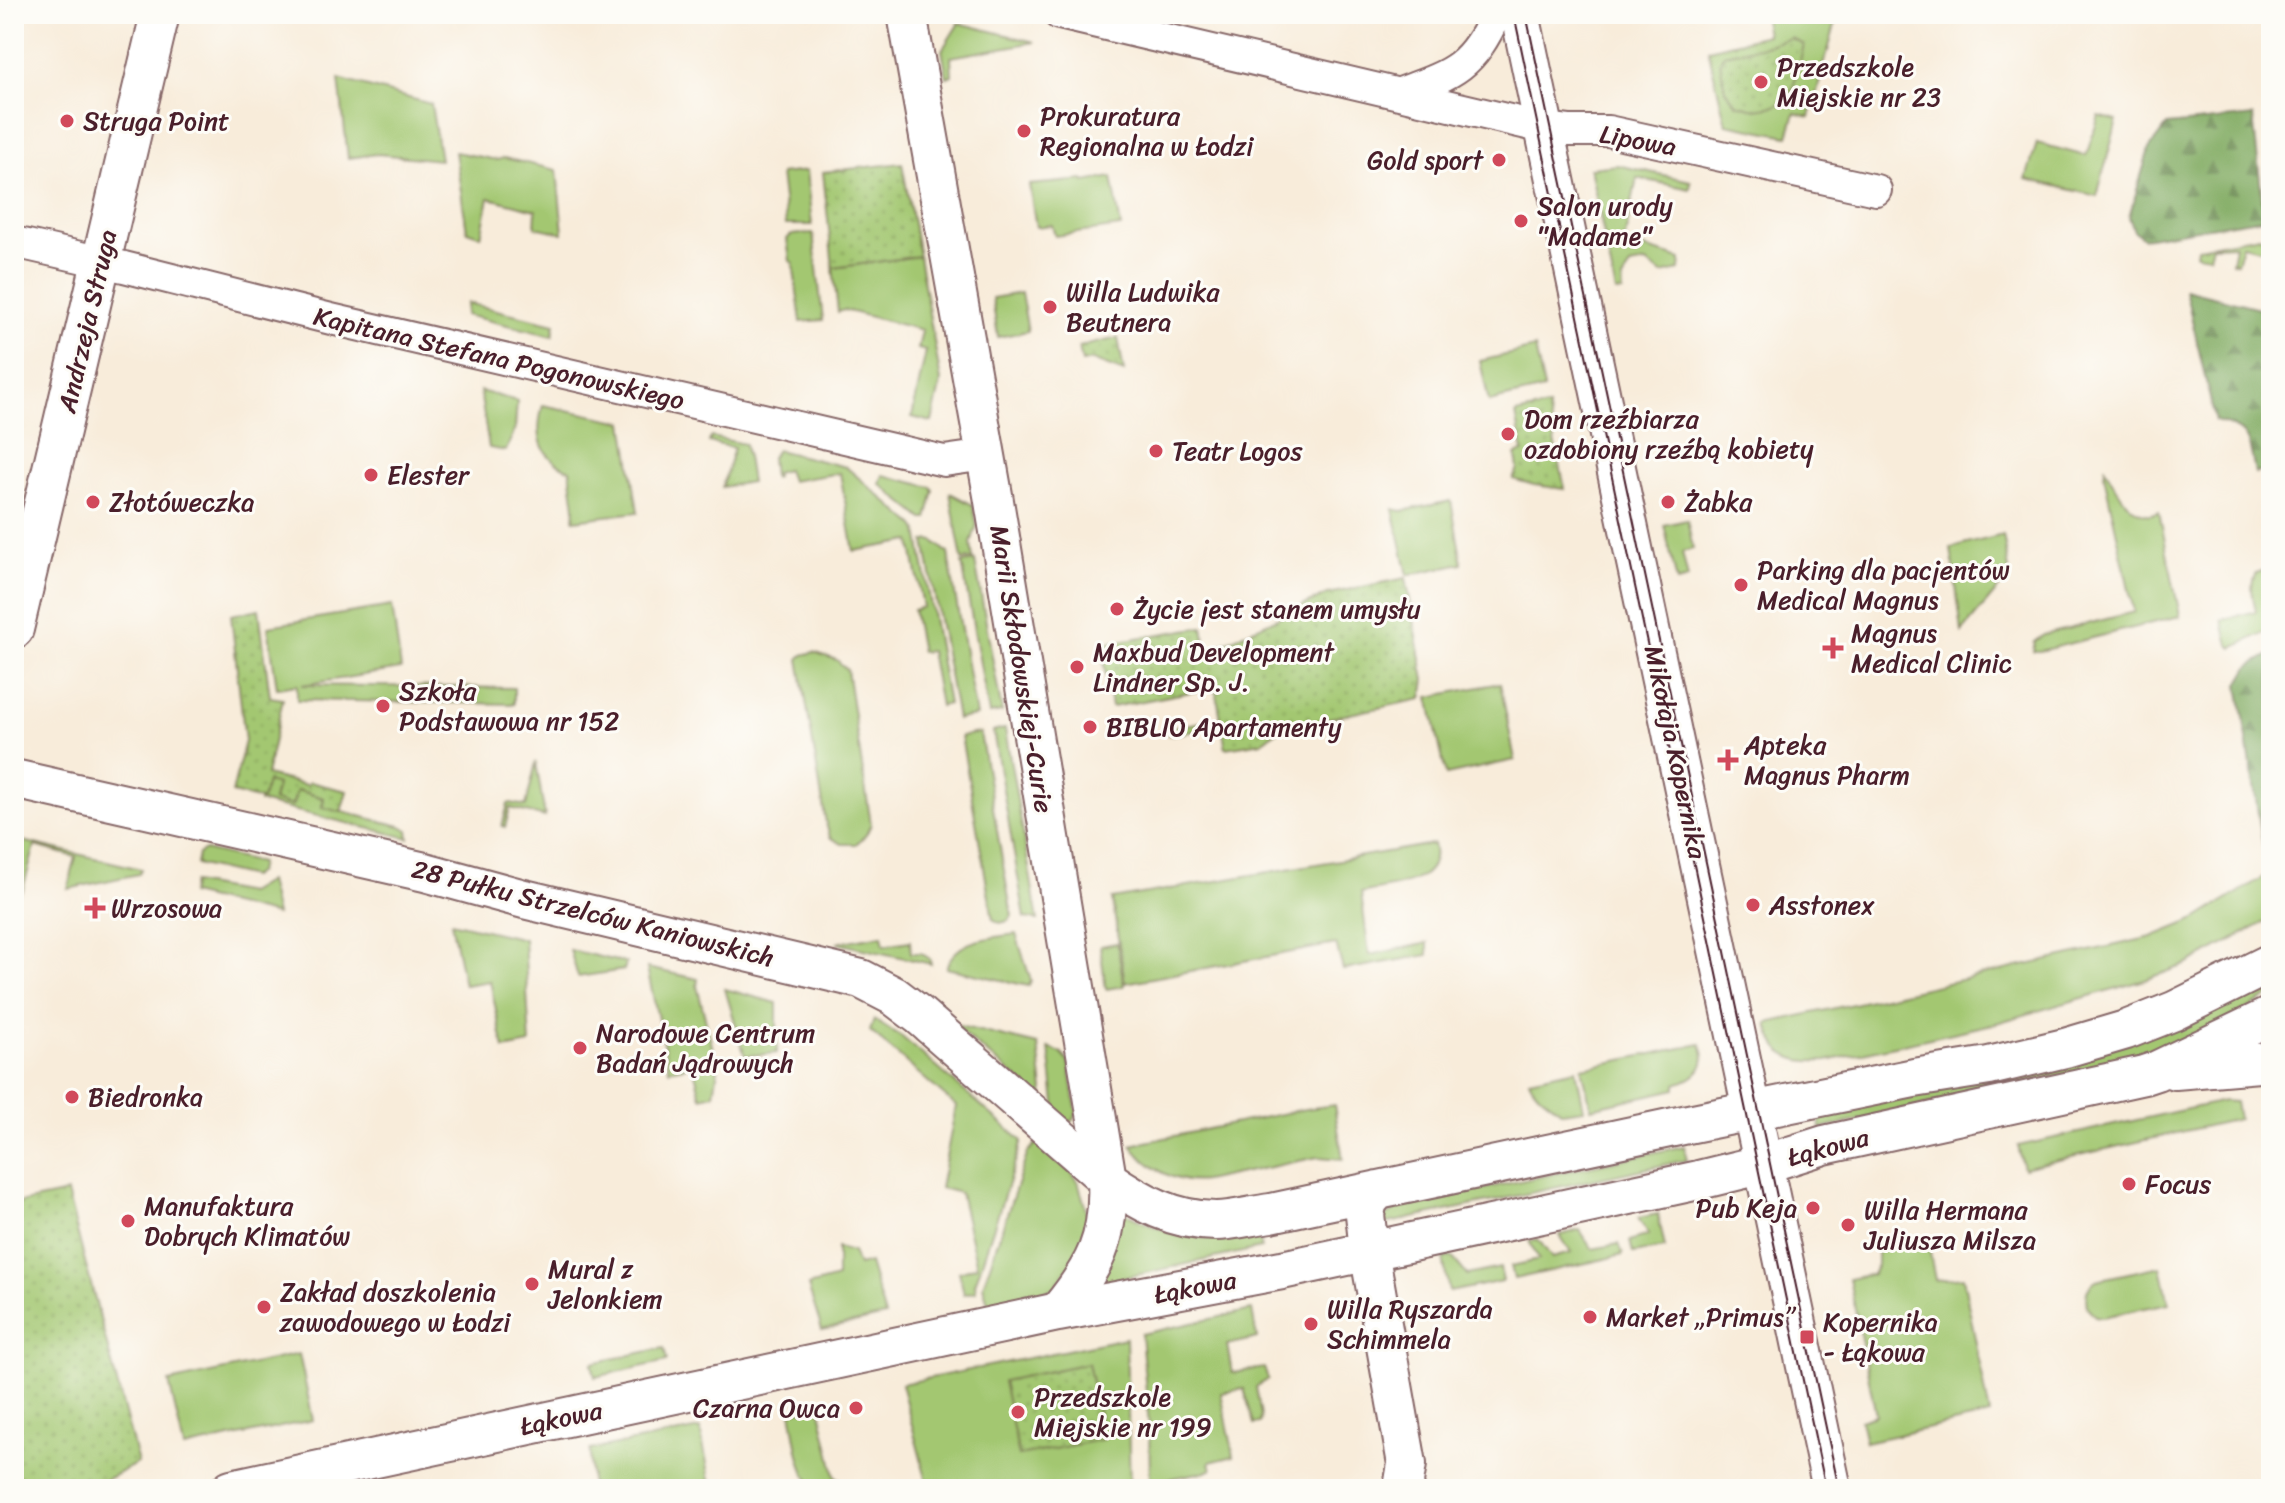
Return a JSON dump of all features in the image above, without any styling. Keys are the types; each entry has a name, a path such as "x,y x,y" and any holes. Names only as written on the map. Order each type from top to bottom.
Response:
{"street":[{"name":"Andrzeja Struga","path":"14,629 160,14"},
{"name":"Marii Skłodowskiej-Curie","path":"907,14 986,455 1107,1179 1108,1214 1101,1245 1084,1278 1058,1312"},
{"name":"Lipowa","path":"1059,14 1544,128 1608,131 1876,190"},
{"path":"1400,93 1450,73 1465,62 1485,38 1496,14"},
{"name":"Mikołaja Kopernika","path":"1520,14 1832,1489"},
{"name":"Kapitana Stefana Pogonowskiego","path":"14,242 944,461 986,455"},
{"name":"28 Pułku Strzelców Kaniowskich","path":"14,779 425,872 524,899 861,979 894,996 919,1015 1107,1179"},
{"name":"Łąkowa","path":"1107,1179 1157,1210 1181,1217 1216,1221 1271,1213 2065,1048 2126,1030 2174,1011 2271,963"},
{"name":"Łąkowa","path":"2156,1071 2271,1016"},
{"name":"Łąkowa","path":"231,1489 1058,1312 1161,1294 1699,1180 1824,1145 2156,1071 2271,1062"},
{"path":"1378,1190 1368,1201 1365,1214 1405,1450 1405,1489"}],"green space":[{"name":"Przedszkole Miejskie nr 23","path":"1763,14 1838,14 1810,117 1795,113 1788,136 1726,124 1708,49 1767,35"},
{"path":"959,23 1035,42 951,57 952,75 947,77 942,50"},
{"path":"1791,38 1804,45 1792,92 1785,101 1755,109 1737,104 1725,90 1720,61 1724,54"},
{"path":"339,79 431,104 440,160 377,154 348,158"},
{"path":"2099,116 2117,121 2097,196 2026,179 2037,143 2086,156"},
{"path":"2253,116 2264,218 2143,238 2134,231 2129,217 2149,149 2167,125"},
{"path":"455,152 497,160 504,158 557,170 563,233 535,227 536,210 489,198 481,236 467,231"},
{"path":"902,163 919,256 833,268 823,172"},
{"path":"1617,165 1691,181 1690,189 1637,178 1624,242 1681,259 1680,270 1662,274 1646,263 1630,266 1622,280 1623,292 1616,293 1590,168"},
{"path":"806,171 812,225 786,225 780,174"},
{"path":"1112,177 1121,227 1055,236 1052,225 1036,227 1029,185"},
{"path":"813,233 823,320 801,322 787,239 791,235"},
{"path":"2271,234 2271,268 2267,268 2269,251 2242,245 2237,263 2232,262 2235,245 2212,246 2209,256 2196,254 2197,247"},
{"path":"919,256 941,381 932,422 912,417 926,351 918,349 922,330 844,310 838,312 833,268"},
{"path":"2185,289 2271,311 2271,470 2255,473 2249,444 2242,432 2215,421"},
{"path":"1021,293 1028,331 998,337 992,298"},
{"path":"467,303 555,324 553,336 465,315"},
{"path":"1118,338 1124,372 1092,360 1082,362 1079,347"},
{"path":"1535,348 1544,389 1489,402 1480,361"},
{"path":"480,391 517,401 515,429 506,451 489,448"},
{"path":"543,405 624,422 638,512 574,520 570,470 552,459 542,445 539,427"},
{"path":"1548,407 1565,489 1513,479 1518,469 1516,455 1523,452 1516,414"},
{"path":"711,437 745,444 751,482 722,487 734,448 709,442"},
{"path":"777,450 846,467 915,526 948,704 940,706 930,651 921,652 913,610 923,607 911,541 854,551 840,473 791,481 787,470 775,473 776,477 773,478 771,457"},
{"path":"2105,468 2121,496 2132,508 2146,514 2159,512 2180,616 2033,651 2035,641 2044,635 2134,612"},
{"path":"883,475 934,490 927,519 880,484"},
{"path":"950,493 973,505 977,525 971,543 973,559 962,560"},
{"path":"1451,501 1462,563 1408,575 1393,509 1402,511"},
{"path":"1687,520 1693,549 1682,552 1688,579 1677,582 1664,525"},
{"path":"2003,535 2010,575 1962,632 1951,548"},
{"path":"929,540 948,553 976,716 957,719 925,542"},
{"path":"975,561 1002,712 989,714 962,563"},
{"path":"2271,568 2271,629 2233,648 2222,620 2256,611 2252,592 2254,578 2256,573"},
{"path":"1406,578 1425,680 1422,699 1282,728 1262,742 1226,748 1222,727 1168,735 1167,728 1221,719 1216,691 1201,690 1111,707 1101,644 1203,627 1207,651 1328,594"},
{"path":"392,606 401,669 302,685 514,688 514,704 297,700 297,685 277,688 268,626"},
{"path":"259,609 270,697 283,699 266,775 347,791 341,812 322,807 324,798 297,790 292,806 273,801 277,785 267,782 262,800 232,793 245,741 231,615"},
{"path":"814,652 837,660 847,670 871,824 866,835 856,844 842,844 830,837 826,823 799,659"},
{"path":"2271,654 2271,865 2266,868 2239,684 2249,667"},
{"path":"1500,683 1515,760 1446,775 1429,697"},
{"path":"1005,729 1038,920 1025,918 993,731"},
{"path":"980,733 1012,916 1000,923 993,919 961,736"},
{"path":"536,762 545,817 510,808 505,827 502,826 508,804 526,806"},
{"path":"266,782 277,784 273,800 292,806 297,790 324,798 322,807 401,826 408,830 409,838 259,802"},
{"path":"14,839 141,869 139,874 68,889 76,857 35,846 23,889 18,895 14,894"},
{"path":"1433,844 1434,858 1422,876 1411,882 1361,893 1369,955 1428,943 1428,955 1343,970 1336,944 1125,983 1112,899"},
{"path":"205,850 260,863 258,872 251,877 196,864 198,854"},
{"path":"2271,872 2271,919 2188,964 2145,980 1993,1024 1827,1061 1805,1061 1788,1056 1771,1035 1768,1023 2152,937 2196,919"},
{"path":"268,881 276,915 190,894 193,883 248,893"},
{"path":"451,922 524,939 530,1044 504,1049 490,981 464,985"},
{"path":"1016,934 1031,981 1029,986 946,968 951,958 966,945"},
{"path":"882,935 884,945 910,941 911,953 921,953 930,959 931,964 837,943"},
{"path":"1117,943 1124,986 1106,989 1100,946"},
{"path":"570,950 626,963 624,970 578,977"},
{"path":"647,968 698,979 697,986 718,1069 714,1094 701,1097 693,1065 669,1070"},
{"path":"2271,979 2271,995 2244,1011 2188,1038 2133,1058 1821,1129 1819,1117"},
{"path":"725,989 777,1003 777,1053 745,1056"},
{"path":"874,1020 902,1037 1022,1141 975,1284 976,1291 964,1294 959,1272 977,1266 960,1193 940,1188 956,1106 870,1031"},
{"path":"951,1024 1038,1045 1044,1100"},
{"path":"1701,1044 1702,1065 1695,1075 1676,1084 1676,1089 1591,1108 1582,1068"},
{"path":"1049,1048 1061,1053 1069,1062 1077,1113 1074,1120 1068,1122 1056,1113"},
{"path":"1576,1069 1584,1109 1562,1112 1539,1094 1529,1079"},
{"path":"2224,1101 2235,1102 2238,1119 2023,1168 2018,1146"},
{"path":"1334,1105 1343,1159 1318,1157 1193,1182 1163,1173 1131,1145 1305,1109"},
{"path":"1038,1142 1078,1181 1089,1220 1086,1244 1055,1287 1036,1296 989,1307 983,1285 1028,1152"},
{"path":"1684,1146 1687,1160 1384,1224 1383,1218 1402,1206"},
{"path":"67,1193 138,1463 88,1489 22,1489 14,1486 14,1204"},
{"path":"1121,1211 1155,1227 1188,1236 1223,1240 1260,1239 1261,1248 1095,1284"},
{"path":"1658,1214 1665,1248 1633,1253 1630,1241 1649,1235 1638,1218"},
{"path":"1580,1230 1592,1249 1619,1244 1623,1255 1514,1279 1511,1266 1539,1260 1529,1241 1538,1239 1552,1258 1571,1253 1560,1235"},
{"path":"1928,1242 1935,1280 1963,1277 1990,1415 1865,1442 1860,1420 1876,1415 1849,1279 1872,1274 1877,1265 1877,1251"},
{"path":"837,1248 853,1252 858,1266 869,1263 885,1316 822,1330 808,1286 837,1278"},
{"path":"1452,1257 1467,1275 1500,1268 1503,1281 1449,1292 1443,1258"},
{"path":"2161,1266 2169,1303 2103,1317 2095,1316 2087,1307 2087,1292 2096,1280"},
{"path":"1252,1310 1257,1338 1227,1345 1232,1373 1264,1368 1268,1379 1256,1387 1260,1423 1254,1424 1244,1389 1221,1393 1234,1456 1210,1462 1212,1470 1150,1483 1149,1426 1141,1334"},
{"name":"Przedszkole Miejskie nr 199","path":"1126,1338 1130,1487 988,1489 986,1482 929,1489 901,1384"},
{"path":"664,1348 667,1361 595,1377 592,1363"},
{"path":"299,1354 313,1420 184,1448 169,1382"},
{"path":"1088,1363 1104,1439 1019,1456 1003,1381"},
{"path":"819,1406 835,1476 842,1481 843,1489 817,1489 802,1465 791,1412"},
{"path":"700,1429 712,1489 591,1489 590,1450"}],"tram line":[{"path":"1514,14 1826,1489"},
{"path":"1526,14 1839,1489"}],"place":[{"name":"Przedszkole Miejskie nr 23","path":"1761,82"},
{"name":"Struga Point","path":"67,121"},
{"name":"Prokuratura Regionalna w Łodzi","path":"1024,131"},
{"name":"Gold sport","path":"1499,160"},
{"name":"Salon urody \"Madame\"","path":"1521,221"},
{"name":"Willa Ludwika Beutnera","path":"1050,307"},
{"name":"Dom rzeźbiarza ozdobiony rzeźbą kobiety","path":"1508,434"},
{"name":"Teatr Logos","path":"1156,451"},
{"name":"Elester","path":"371,475"},
{"name":"Złotóweczka","path":"93,502"},
{"name":"Żabka","path":"1668,502"},
{"name":"Parking dla pacjentów Medical Magnus","path":"1741,585"},
{"name":"Życie jest stanem umysłu","path":"1117,609"},
{"name":"Magnus Medical Clinic","path":"1833,648"},
{"name":"Maxbud Development Lindner Sp. J.","path":"1077,667"},
{"name":"Szkoła Podstawowa nr 152","path":"383,706"},
{"name":"BIBLIO Apartamenty","path":"1090,727"},
{"name":"Apteka Magnus Pharm","path":"1728,760"},
{"name":"Asstonex","path":"1753,905"},
{"name":"Wrzosowa","path":"95,908"},
{"name":"Narodowe Centrum Badań Jądrowych","path":"580,1048"},
{"name":"Biedronka","path":"72,1097"},
{"name":"Focus","path":"2129,1184"},
{"name":"Pub Keja","path":"1813,1208"},
{"name":"Manufaktura Dobrych Klimatów","path":"128,1221"},
{"name":"Willa Hermana Juliusza Milsza","path":"1848,1225"},
{"name":"Mural z Jelonkiem","path":"532,1284"},
{"name":"Zakład doszkolenia zawodowego w Łodzi","path":"264,1307"},
{"name":"Market „Primus”","path":"1590,1317"},
{"name":"Willa Ryszarda Schimmela","path":"1311,1324"},
{"name":"Kopernika - Łąkowa","path":"1807,1337"},
{"name":"Czarna Owca","path":"856,1408"},
{"name":"Przedszkole Miejskie nr 199","path":"1018,1412"}]}
